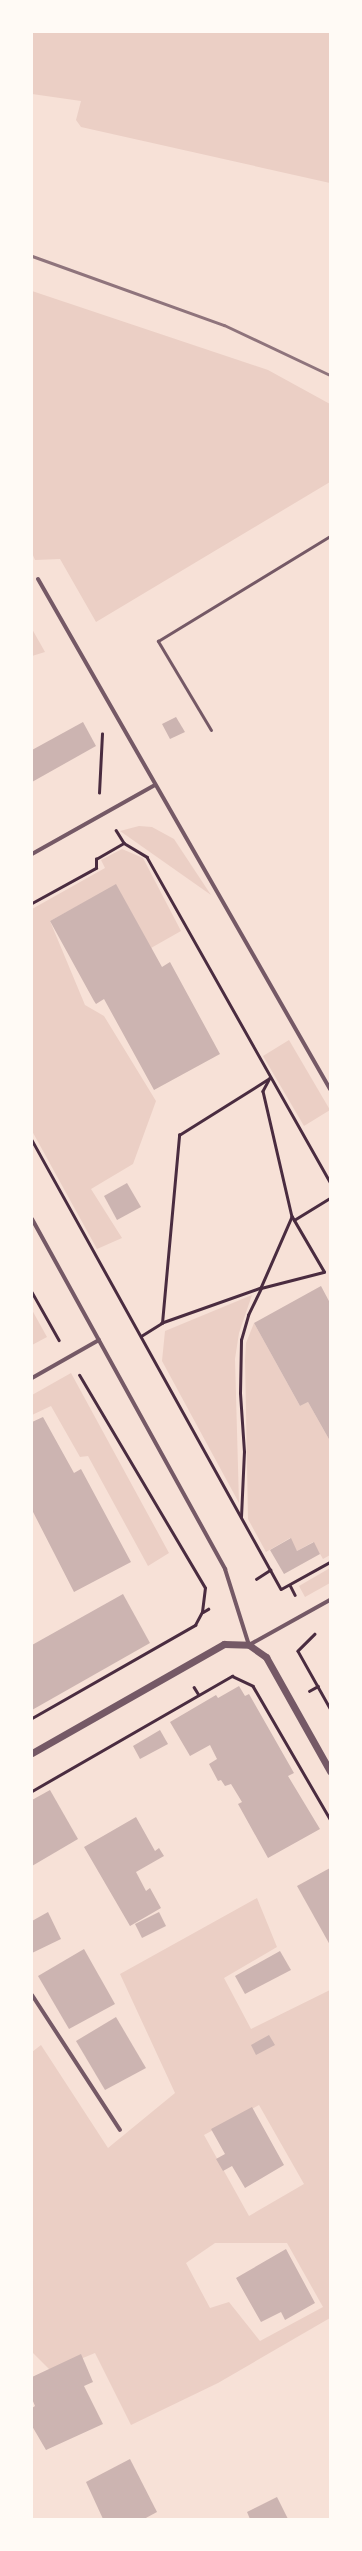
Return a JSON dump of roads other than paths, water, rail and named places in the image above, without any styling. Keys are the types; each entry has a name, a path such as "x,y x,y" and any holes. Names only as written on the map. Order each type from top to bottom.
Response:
{"street":[{"path":"38,579 330,1089"},
{"path":"32,854 155,785"},
{"path":"32,1219 225,1569 249,1645 266,1657 330,1771"},
{"path":"32,1378 99,1340"},
{"path":"32,1753 224,1644 249,1645 330,1600"},
{"path":"32,1995 120,2130"}],"lane":[{"path":"211,730 158,641 330,536"}],"railway":[{"path":"32,256 224,325 330,375"}]}
